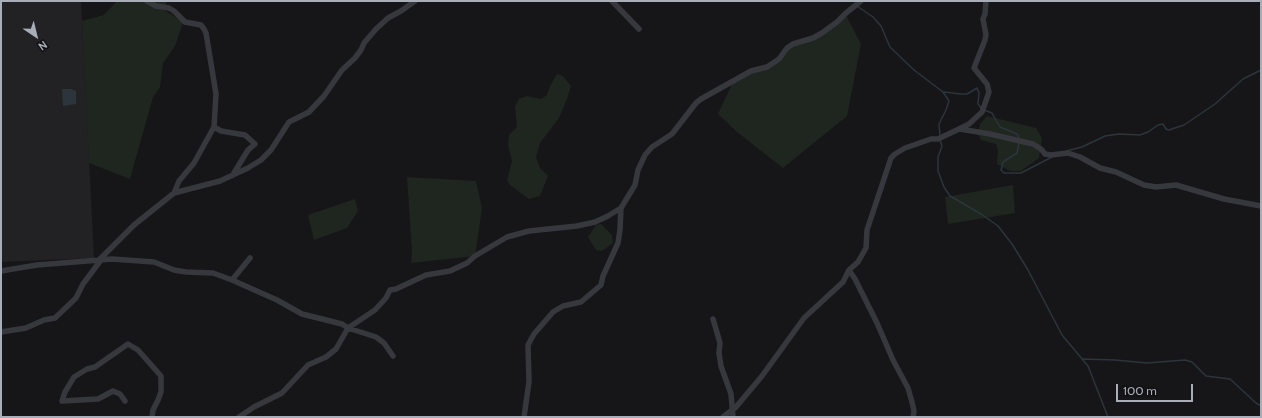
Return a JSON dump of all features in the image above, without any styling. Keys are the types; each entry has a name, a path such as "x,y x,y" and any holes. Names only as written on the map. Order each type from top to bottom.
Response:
{"street":[{"path":"147,1 156,6 174,10 185,22 201,25 204,29 206,33 216,94 214,127 194,163 179,181 174,193"},
{"path":"1,332 26,328 44,320 55,318 76,298 83,284 100,260 134,225 174,193 220,181 256,164 271,150 289,122 309,112 324,96 342,70 355,58 364,43 376,29 388,18 401,11 414,1"},
{"path":"612,1 639,28"},
{"path":"239,417 254,406 282,393 308,365 326,357 336,349 348,328 375,310 386,298 390,290 396,289 426,275 450,271 467,263 475,256 507,237 529,231 577,226 595,222 621,208 635,185 638,170 645,156 652,147 672,134 696,103 751,71 767,67 779,59 786,48 793,44 813,38 822,33 861,1"},
{"path":"723,417 736,407 762,376 804,318 843,282 849,270 858,262 866,248 867,230 891,158 905,148 931,139 937,140 959,129 974,120 982,112 989,92 987,84 974,68 986,35 983,19 986,1"},
{"path":"214,127 221,131 244,135 255,144 248,150 234,174"},
{"path":"959,129 990,134 1033,144 1041,149 1045,154 1051,155 1068,153 1080,157 1100,168 1116,172 1144,185 1156,187 1176,185 1224,199 1261,206"},
{"path":"524,417 529,382 528,345 534,334 553,312 563,306 581,302 601,285 603,276 618,243 621,208"},
{"path":"232,280 250,258"},
{"path":"1,271 37,264 112,259 154,262 174,270 220,274 228,280 232,280 277,300 302,314 342,324 348,328 376,337 384,343 394,356"},
{"path":"849,270 855,279 877,323 893,360 908,388 912,402 913,417"},
{"path":"713,318 720,343 719,353 721,366 731,394 733,417"},
{"path":"125,401 120,394 113,391 98,399 62,401 65,392 74,377 87,369 95,367 128,344 138,350 161,376 161,392 153,410 152,417"}],"shaded area":[{"path":"1,1 81,1 94,258 1,262"},
{"path":"117,1 167,1 164,10 183,22 175,46 163,63 160,87 153,97 130,179 89,163 82,21 104,15"},
{"path":"845,13 861,44 847,116 783,168 737,132 718,114 733,82 751,71 770,66 790,45 814,39"},
{"path":"557,74 563,76 571,86 559,118 540,143 536,157 540,168 548,176 540,196 529,199 510,185 507,180 512,161 508,145 509,135 517,127 515,106 519,99 527,96 541,99 547,95"},
{"path":"62,89 71,89 76,91 76,104 63,106"},
{"path":"987,116 1036,128 1042,138 1039,158 1021,171 1010,171 997,164 998,150 996,144 981,140 978,134 980,124"},
{"path":"407,177 476,181 482,208 475,256 411,263 412,251"},
{"path":"1013,185 1015,213 948,224 945,197"},
{"path":"355,199 358,211 347,228 314,240 308,215"},
{"path":"601,224 612,235 613,243 602,251 596,250 588,237 596,225"}],"waterway":[{"path":"857,6 873,17 881,26 890,47 914,70 943,92 949,101 939,124 940,137"},
{"path":"1066,151 1082,147 1105,136 1119,134 1140,135 1148,132 1158,125 1163,124 1166,129 1169,130 1184,125 1215,104 1243,79 1261,70"},
{"path":"944,92 967,94 977,88 979,93 978,104 981,108"},
{"path":"984,110 992,113 1000,127 1017,134 1020,140"},
{"path":"940,140 942,146 938,157 938,171 944,187 950,196 998,226 1012,244 1028,270 1062,335 1088,366 1108,417"},
{"path":"1019,143 1017,153 1003,162 1001,170 1004,173 1021,173 1052,157"},
{"path":"1083,359 1147,363 1185,360 1192,362 1206,376 1230,379 1261,406"}]}
